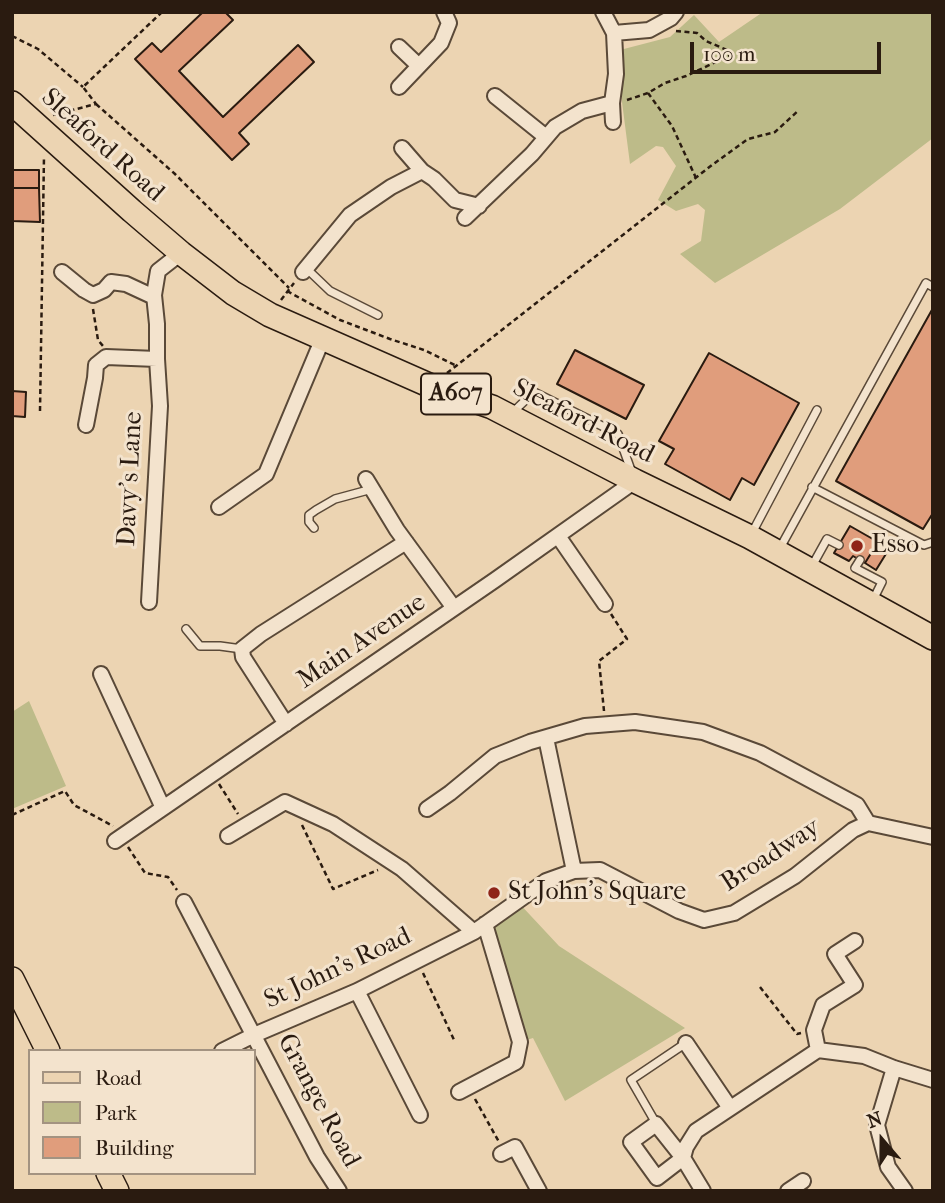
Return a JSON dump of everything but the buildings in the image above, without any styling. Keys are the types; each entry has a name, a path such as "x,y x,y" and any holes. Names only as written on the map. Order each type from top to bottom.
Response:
{"main road":[{"name":"Sleaford Road","path":"12,103 181,253 233,293 270,315 431,386 492,407 750,537 933,638"},
{"path":"12,979 47,1049"},
{"path":"104,1175 117,1191"}],"street":[{"path":"399,86 441,43 449,23 444,12"},
{"path":"603,12 614,33 617,102 613,122"},
{"path":"614,33 649,30 671,18 676,12"},
{"path":"399,47 419,66"},
{"path":"495,96 546,138"},
{"path":"465,218 532,154 555,127 582,111 617,102"},
{"path":"402,148 422,171 455,200 479,206"},
{"path":"304,270 350,215 391,187 422,171"},
{"name":"Davy's Lane","path":"149,602 160,406 158,324 154,297 158,271 181,253"},
{"path":"62,272 92,294 104,290 111,282 126,284 154,297"},
{"path":"219,507 265,474 323,338"},
{"path":"110,357 157,359"},
{"name":"Davy's Lane","path":"86,425 96,365 110,357"},
{"name":"Main Avenue","path":"121,837 635,481"},
{"path":"369,484 397,530 454,608"},
{"path":"558,536 605,604"},
{"path":"286,724 243,657 242,649 261,634 406,542"},
{"path":"102,674 163,808"},
{"path":"427,809 495,756 530,742 585,726 635,722 703,732 760,753 856,805 869,823 933,838"},
{"path":"546,738 574,871"},
{"path":"228,836 285,802 333,824 394,863 480,928 520,1042 516,1062 464,1089"},
{"name":"Broadway","path":"480,928 546,880 574,871 600,870 679,911 704,920 734,913 795,876 853,830 869,823"},
{"name":"Grange Road","path":"184,902 317,1157 339,1191"},
{"name":"St John's Road","path":"226,1049 357,991 480,928"},
{"path":"818,1050 814,1030 823,1006 859,992 835,954 855,941"},
{"path":"357,991 420,1115"},
{"path":"686,1043 730,1108"},
{"path":"703,1191 683,1158 656,1124 631,1142 657,1178 683,1158 696,1131 818,1050 864,1056 933,1080"},
{"path":"894,1068 877,1125 888,1167 905,1191"},
{"path":"503,1154 515,1147 539,1191"},
{"path":"788,1191 803,1181"}],"lane":[{"path":"304,270 330,290 378,315"},
{"path":"778,552 926,283 933,287"},
{"path":"509,416 534,392 618,434 635,481"},
{"path":"750,537 817,410"},
{"path":"314,528 309,522 309,515 335,499 369,484"},
{"path":"813,486 924,545 933,542"},
{"path":"810,570 827,539 839,545"},
{"path":"860,560 855,568 882,582 871,604"},
{"path":"186,629 200,646 242,649"},
{"path":"657,1125 631,1080 686,1043"}],"path":[{"path":"83,88 162,12"},
{"path":"676,31 696,33 706,41 727,50"},
{"path":"12,36 38,49 83,88 96,104 175,174 288,290 340,320 424,350 457,366"},
{"path":"617,102 648,93 733,54"},
{"path":"648,93 672,126 696,178"},
{"path":"40,411 39,126 96,104"},
{"path":"431,386 748,139 775,132 799,110"},
{"path":"270,315 304,270"},
{"path":"92,294 99,340 110,357"},
{"path":"605,604 627,639 599,660 606,724"},
{"path":"212,774 245,826"},
{"path":"12,816 65,791 74,805 121,837 145,873 168,877 184,902"},
{"path":"291,805 333,889 394,863"},
{"path":"417,961 455,1042"},
{"path":"760,987 797,1034 814,1030"},
{"path":"464,1089 503,1154"}],"green space":[{"path":"763,12 933,12 933,138 840,209 715,283 680,254 701,241 705,210 698,204 676,211 658,200 676,166 663,147 656,146 630,164 622,102 620,50 670,37 694,15 719,42"},
{"path":"29,701 66,786 12,809 12,712"},
{"path":"517,901 559,946 685,1028 565,1101 533,1038 520,1042 485,924"}],"place":[{"name":"Esso","path":"857,546"},
{"name":"St John's Square","path":"494,893"}]}
